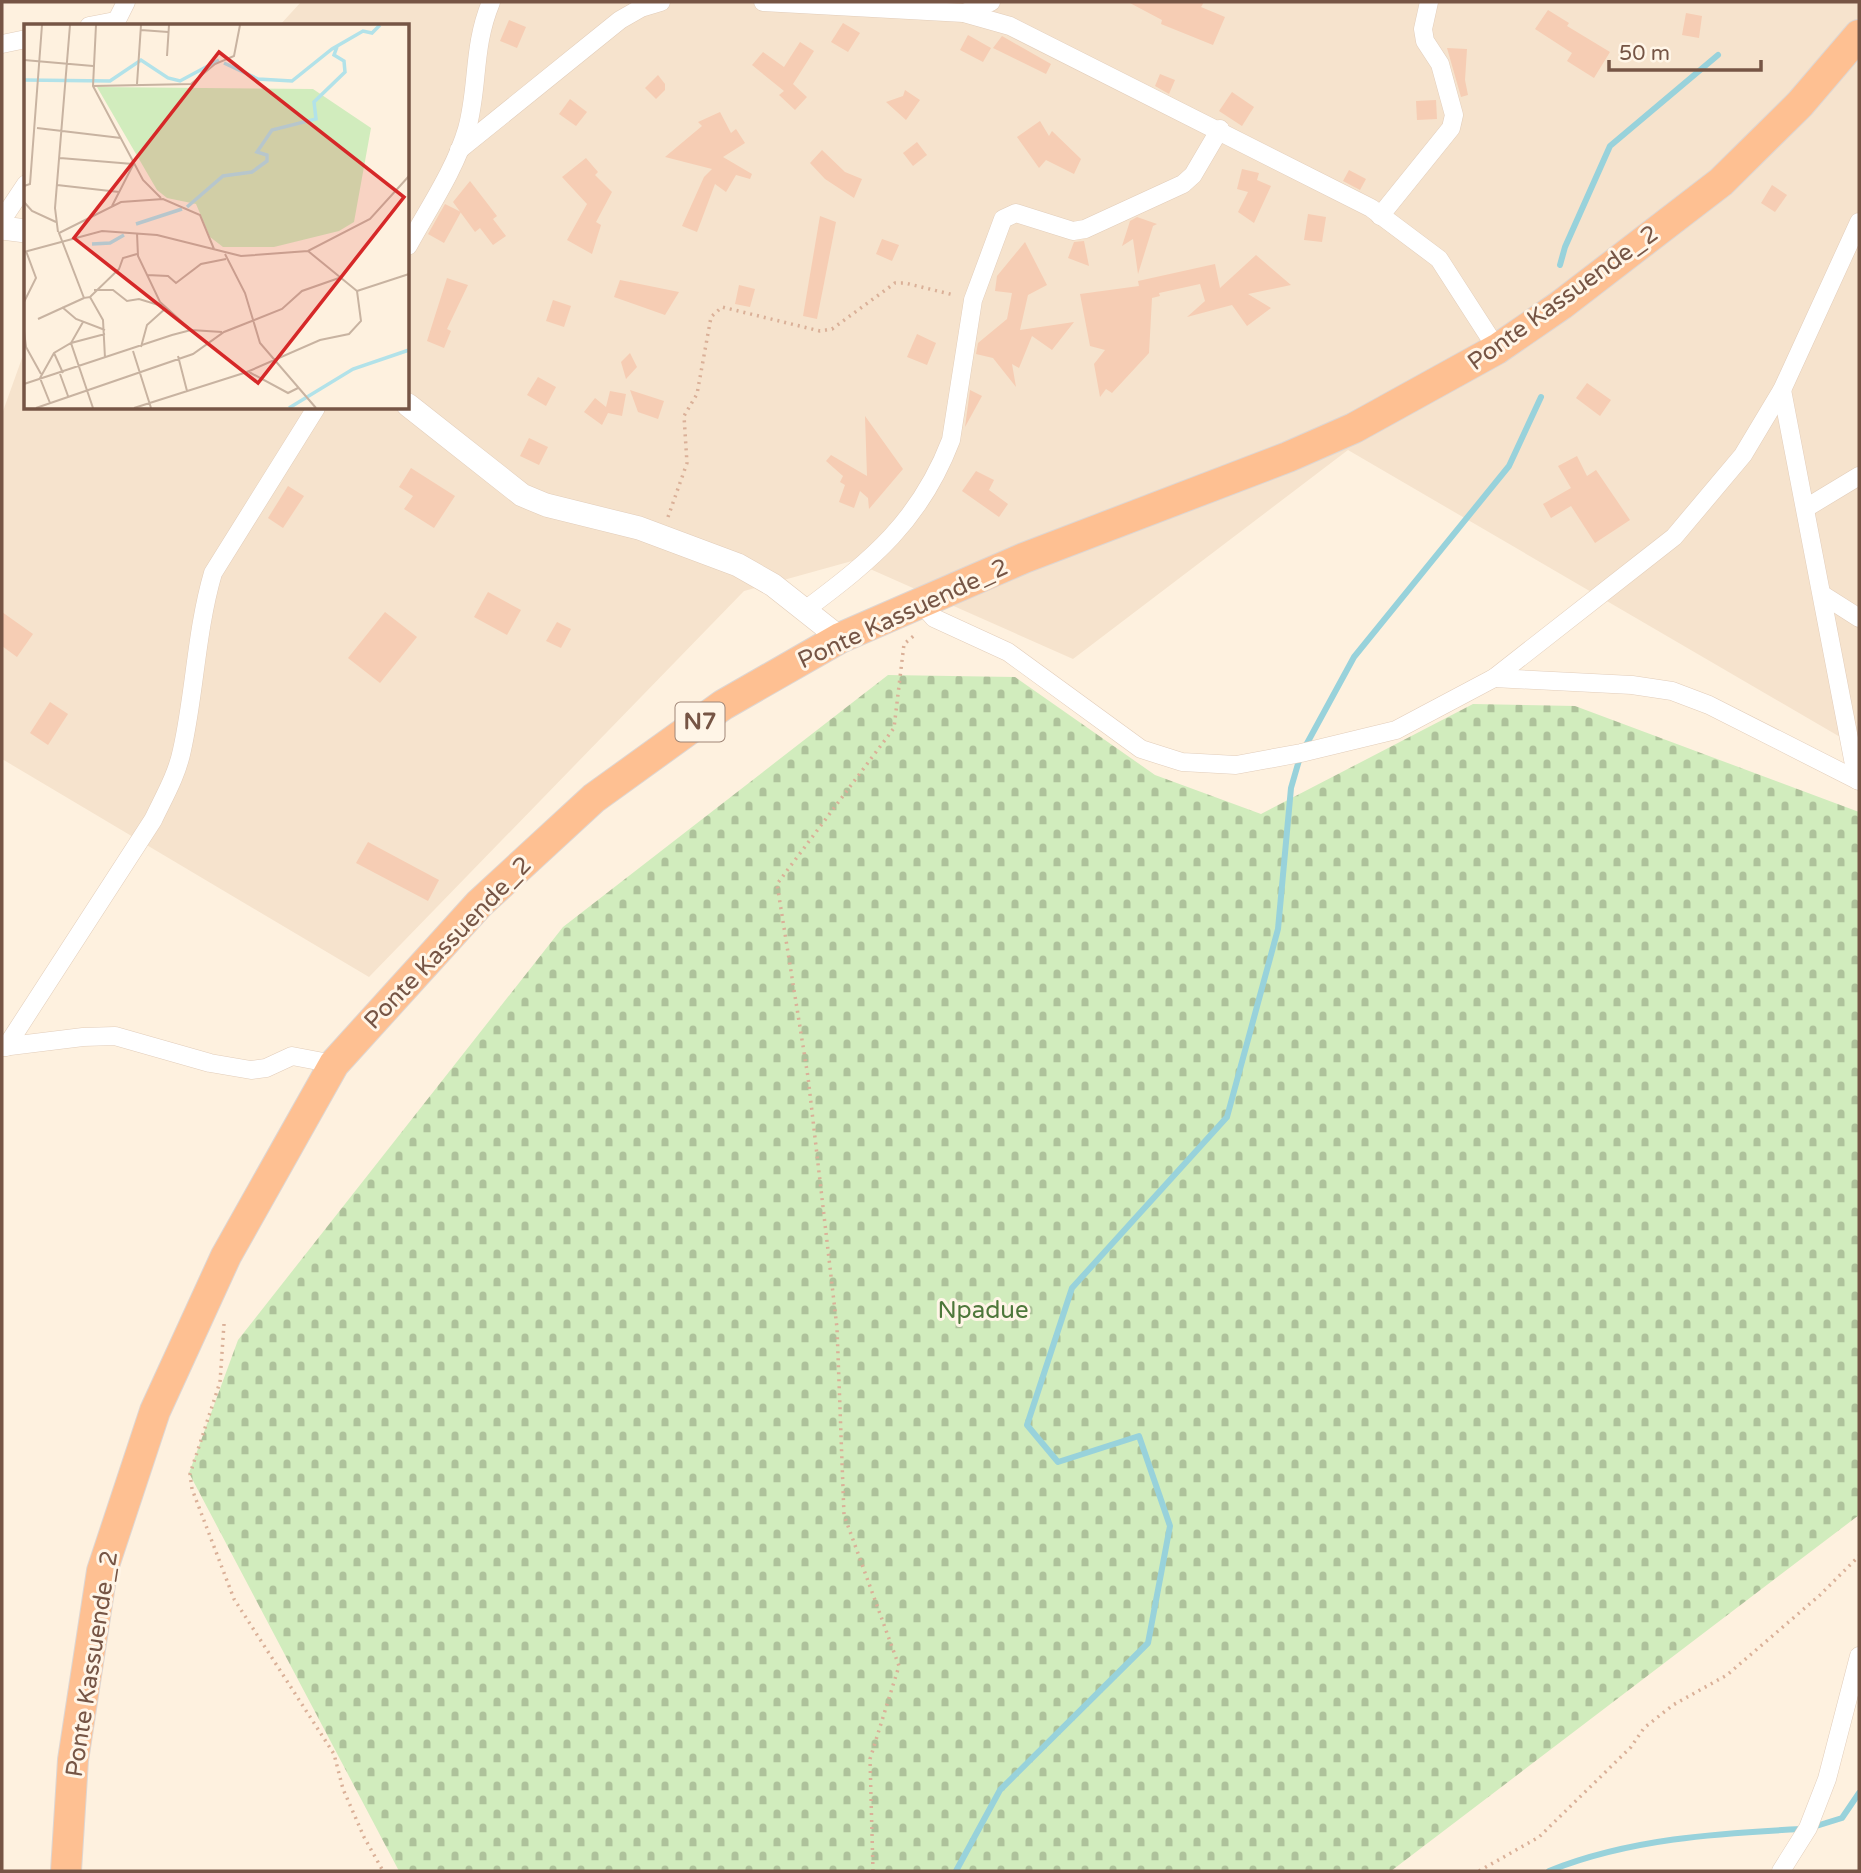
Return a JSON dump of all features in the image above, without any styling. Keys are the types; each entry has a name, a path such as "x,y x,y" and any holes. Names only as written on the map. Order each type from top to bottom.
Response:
{"highway":[{"name":"Ponte Kassuende_2","path":"66,1871 73,1760 103,1571 155,1411 226,1256 334,1064 479,904 594,798 723,705 840,638 927,610 1024,558 1230,482 1299,453 1367,421 1497,349 1561,306 1721,182 1800,104 1859,35"}],"street":[{"path":"115,24 127,2"},
{"path":"410,242 459,150 468,120 477,46 491,2"},
{"path":"459,150 620,20 641,8 661,2"},
{"path":"763,2 943,6 1010,26 1220,129 1371,208 1439,259 1497,349"},
{"path":"964,12 991,2"},
{"path":"1381,216 1451,128 1454,115 1440,64 1425,41 1423,29 1429,2"},
{"path":"2,44 24,39"},
{"path":"805,610 888,544 928,489 951,440 973,300 1003,219 1016,213 1073,232 1085,229 1183,184 1194,175 1220,129"},
{"path":"2,220 24,187"},
{"path":"927,610 1008,652 1141,749 1182,762 1236,765 1301,753 1396,730 1494,678 1674,537 1743,455 1782,390 1859,222"},
{"path":"2,228 24,231"},
{"path":"1782,390 1824,595 1830,647 1855,751 1858,780"},
{"path":"410,407 522,495 546,505 660,537 757,575 840,638"},
{"path":"4,1047 153,820 171,784 182,751 205,601 213,573 315,410"},
{"path":"1806,508 1859,476"},
{"path":"1824,595 1859,618"},
{"path":"1494,678 1632,685 1672,691 1709,705 1858,780"},
{"path":"4,1047 83,1037 115,1036 210,1063 251,1070 266,1068 292,1056 334,1064"},
{"path":"1781,1871 1808,1828 1827,1779 1859,1656"}],"path":[{"path":"660,537 687,463 684,416 697,394 711,317 715,312 722,307 820,331 844,323 895,283 905,283 973,300"},
{"path":"873,1871 870,1759 899,1666 844,1515 837,1328 808,1077 777,884 894,728 904,644 927,610"},
{"path":"224,1311 220,1382 190,1474 192,1489 234,1599 334,1754 343,1789 364,1837 383,1871"},
{"path":"1479,1871 1539,1837 1631,1747 1644,1728 1673,1705 1727,1675 1820,1595 1859,1556"}],"shaded area":[{"path":"301,2 1859,2 1859,748 1348,450 1073,659 852,561 744,591 369,977 2,759 2,414 24,353 24,410 410,410 410,24 281,24"}],"green space":[{"name":"Npadue","path":"888,675 1015,677 1155,775 1261,814 1473,704 1575,706 1859,812 1859,1515 1391,1871 399,1871 189,1473 238,1340 563,927"}],"building":[{"path":"1128,2 1204,2 1201,7 1225,17 1213,45 1161,24 1162,20"},
{"path":"1548,10 1569,23 1567,26 1610,52 1594,78 1567,61 1572,53 1535,29"},
{"path":"1686,13 1702,16 1699,38 1682,35"},
{"path":"509,20 526,27 517,48 500,41"},
{"path":"843,23 860,33 848,52 831,42"},
{"path":"968,35 991,48 983,62 960,50"},
{"path":"1002,36 1051,64 1046,74 993,48"},
{"path":"800,42 814,51 793,84 807,97 795,110 779,95 784,91 752,65 763,52 784,67"},
{"path":"1447,48 1467,49 1465,80 1468,95 1461,97"},
{"path":"1160,74 1175,80 1169,94 1155,86"},
{"path":"658,75 665,84 665,90 656,99 645,88"},
{"path":"905,90 920,100 906,120 886,102 903,96"},
{"path":"1232,92 1254,107 1242,126 1219,111"},
{"path":"570,99 587,112 576,126 559,114"},
{"path":"1436,100 1437,119 1417,120 1416,101"},
{"path":"720,112 731,133 736,129 745,143 723,157 752,174 750,179 736,175 726,192 715,184 697,232 682,226 704,177 712,169 665,157 702,126 698,122"},
{"path":"1040,121 1049,136 1052,131 1081,159 1074,174 1046,160 1039,168 1017,137"},
{"path":"917,142 927,155 913,166 903,153"},
{"path":"822,150 845,172 862,179 854,198 825,179 810,163"},
{"path":"586,158 598,172 595,175 612,192 596,222 601,225 592,254 567,240 587,204 562,177"},
{"path":"1242,169 1259,173 1257,180 1271,186 1254,223 1238,212 1248,192 1237,189"},
{"path":"1349,170 1366,179 1360,190 1343,181"},
{"path":"470,181 497,216 493,219 506,236 493,245 480,228 475,232 453,202"},
{"path":"1772,185 1787,195 1775,212 1761,203"},
{"path":"445,204 461,212 444,243 428,234"},
{"path":"1308,214 1326,217 1322,242 1304,240"},
{"path":"820,216 836,222 817,319 803,316"},
{"path":"1137,217 1157,224 1153,226 1138,274 1133,239 1122,246 1130,221"},
{"path":"882,239 899,245 892,261 876,254"},
{"path":"1084,241 1089,266 1068,258 1074,242"},
{"path":"1025,242 1047,285 1028,295 1020,330 1074,322 1052,350 1032,336 1019,368 1012,364 1016,387 993,358 976,354 978,343 1007,319 1012,293 995,291 997,276"},
{"path":"1256,255 1291,285 1248,294 1271,308 1247,326 1232,305 1187,317 1205,301 1200,284 1159,293 1160,296 1152,298 1149,353 1112,393 1106,389 1100,397 1094,364 1105,350 1090,346 1080,294 1139,286 1138,281 1215,264 1220,288"},
{"path":"447,278 468,285 447,329 451,331 444,348 427,341"},
{"path":"620,280 679,292 665,315 614,297"},
{"path":"739,285 755,289 750,307 735,304"},
{"path":"553,300 571,306 564,327 546,321"},
{"path":"917,334 936,343 927,365 907,357"},
{"path":"630,353 637,367 626,379 621,362"},
{"path":"538,377 556,387 546,406 527,395"},
{"path":"1587,383 1611,400 1600,416 1576,398"},
{"path":"630,390 664,401 658,419 638,412"},
{"path":"970,390 982,396 965,427"},
{"path":"610,391 626,394 622,416 608,413 602,425 584,412 595,398 606,407"},
{"path":"865,416 903,469 869,509 868,498 860,491 854,508 839,502 845,485 840,482 843,476 826,461 831,455 867,476"},
{"path":"529,438 548,447 539,465 520,456"},
{"path":"1577,456 1587,476 1596,470 1630,520 1595,543 1571,506 1551,518 1543,504 1571,488 1558,466"},
{"path":"411,468 455,496 434,528 404,509 413,496 399,487"},
{"path":"976,471 994,480 989,490 1008,504 999,517 962,491"},
{"path":"288,486 304,496 283,528 268,518"},
{"path":"488,592 521,610 507,635 474,617"},
{"path":"2,612 33,634 17,657 2,646"},
{"path":"385,612 417,637 380,683 348,658"},
{"path":"557,622 571,629 561,648 546,641"},
{"path":"50,702 68,714 48,745 30,733"},
{"path":"368,842 439,880 428,901 356,863"}],"waterway":[{"path":"1560,265 1565,247 1610,146 1718,55"},
{"path":"1305,747 1354,657 1509,466 1541,397"},
{"path":"956,1871 1000,1790 1148,1643 1170,1526 1139,1436 1058,1462 1027,1425 1072,1288 1227,1117 1278,929 1291,788 1300,757"},
{"path":"1813,1827 1842,1818 1859,1793"},
{"path":"1549,1871 1579,1860 1642,1845 1706,1836 1802,1829"}]}
